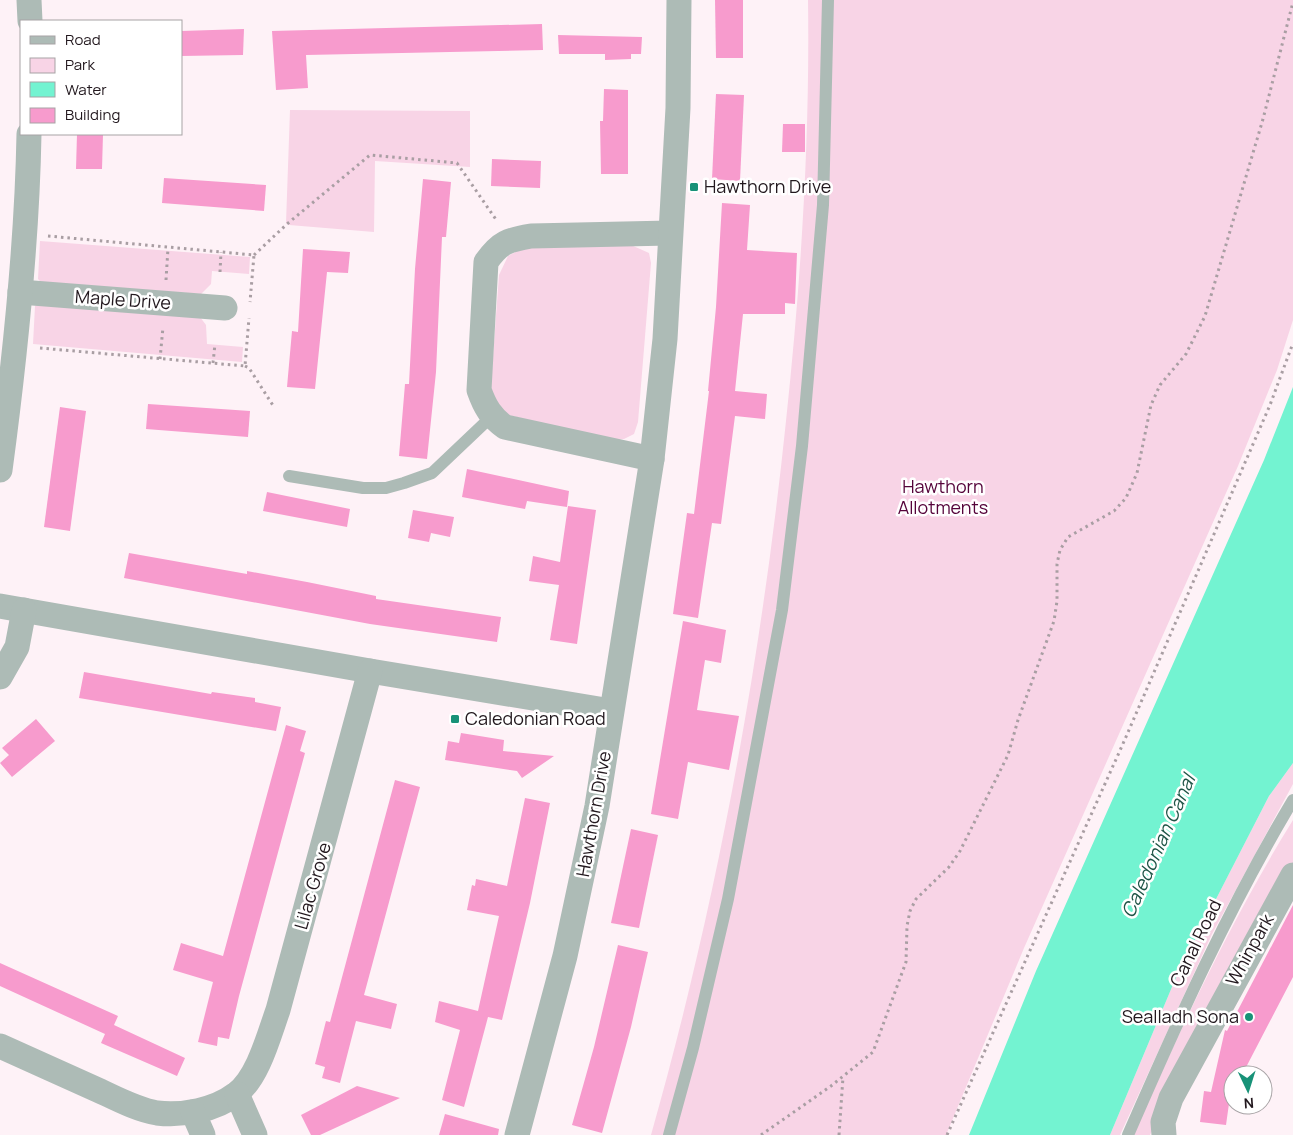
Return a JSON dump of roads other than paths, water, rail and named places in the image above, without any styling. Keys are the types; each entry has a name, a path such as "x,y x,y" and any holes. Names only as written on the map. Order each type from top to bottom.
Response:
{"street":[{"path":"29,0 30,20"},
{"name":"Hawthorn Drive","path":"517,1135 544,1040 598,806 611,711 652,459 665,339 678,108 679,0"},
{"path":"0,470 17,346 28,185 29,135"},
{"path":"652,459 505,427 492,416 479,390 486,262 496,248 510,240 531,236 670,233"},
{"name":"Maple Drive","path":"20,292 222,309"},
{"path":"0,677 17,647 12,608 611,711"},
{"name":"Lilac Grove","path":"0,1046 122,1101 156,1113 193,1112 212,1107 237,1094 251,1077 278,1010 370,671"},
{"name":"Whinpark","path":"1164,1135 1163,1122 1171,1098 1293,875"},
{"path":"237,1094 255,1135"},
{"path":"193,1112 203,1135"}],"lane":[{"path":"669,1135 693,1048 728,899 782,610 802,446 823,205 828,0"},
{"path":"289,476 363,488 386,488 404,483 432,472 492,416"},
{"name":"Canal Road","path":"1128,1135 1181,1014 1248,876 1293,800"}],"water":[{"name":"Caledonian Canal","path":"1293,387 1293,763 1269,796 1177,975 1110,1135 969,1135 1036,971 1264,460"}],"place":[{"name":"Hawthorn Drive","path":"694,187"},
{"name":"Caledonian Road","path":"455,719"},
{"name":"Sealladh Sona","path":"1249,1017"}],"park label":[{"name":"Hawthorn Allotments","path":"943,497"}]}
